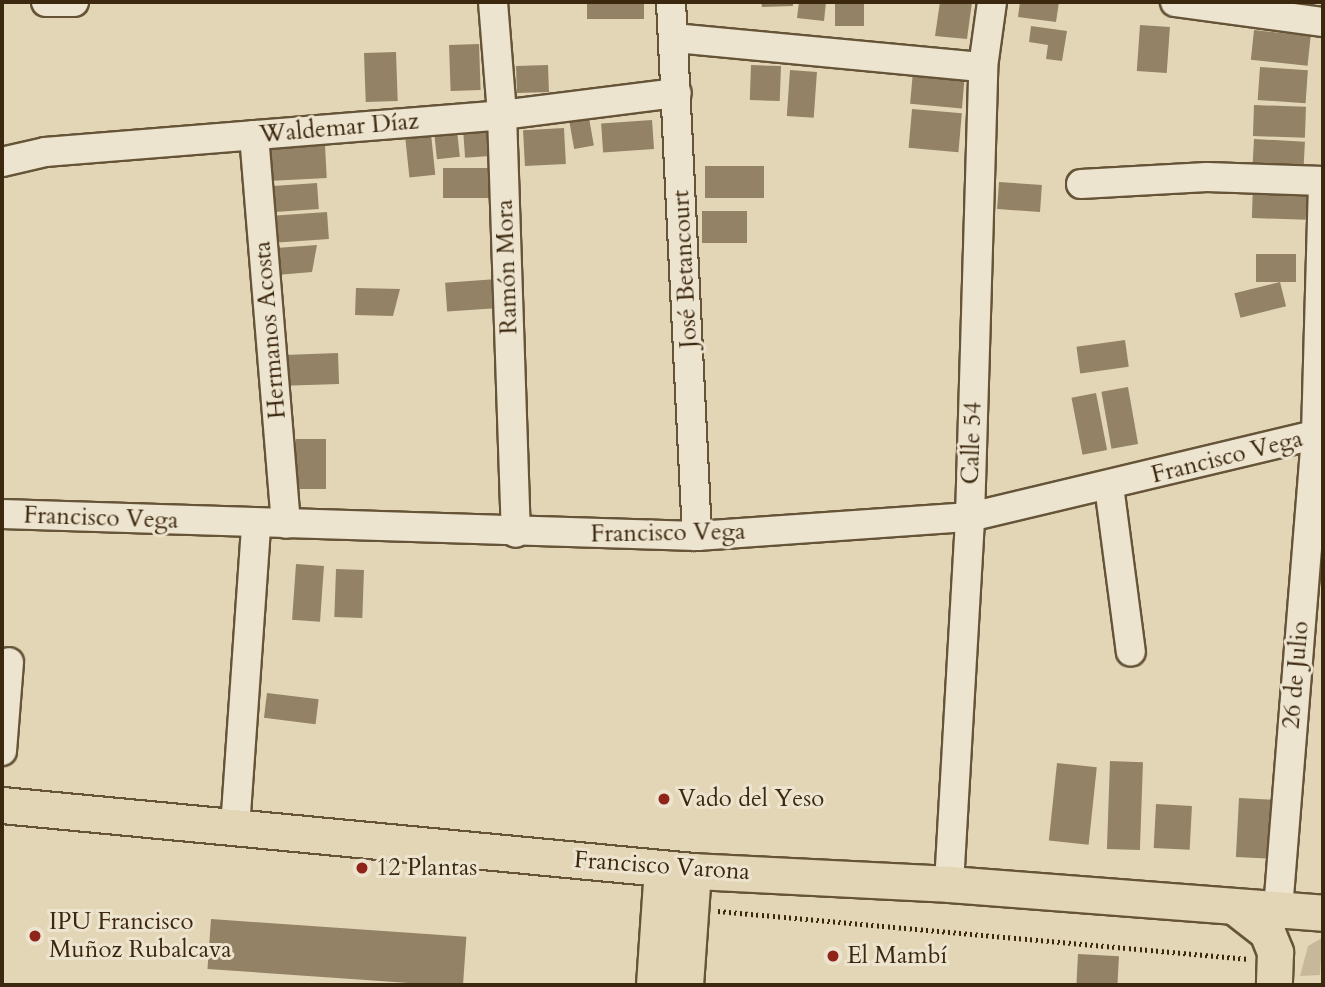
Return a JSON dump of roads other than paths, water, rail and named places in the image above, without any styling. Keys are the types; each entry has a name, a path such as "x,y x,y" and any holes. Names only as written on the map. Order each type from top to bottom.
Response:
{"main road":[{"name":"Francisco Varona","path":"2,805 678,869 949,884 1323,913"},
{"path":"678,869 690,909 685,985"},
{"path":"654,985 678,869"},
{"path":"1235,907 1267,932 1275,966"},
{"path":"1275,966 1298,927 1323,913"}],"street":[{"path":"46,2 74,2"},
{"name":"Ramón Mora","path":"493,2 502,115 516,533"},
{"name":"José Betancourt","path":"671,2 697,536"},
{"name":"Calle 54","path":"949,884 970,517 984,67 992,2"},
{"path":"1175,2 1323,22"},
{"path":"674,38 984,67"},
{"name":"Waldemar Díaz","path":"2,162 46,152 502,115 677,93"},
{"name":"Hermanos Acosta","path":"254,135 286,524"},
{"path":"1081,184 1207,177 1323,181"},
{"name":"26 de Julio","path":"1278,909 1320,434 1323,190"},
{"name":"Francisco Vega","path":"2,514 516,533 697,536 970,517 1320,434"},
{"path":"1109,486 1131,652"},
{"path":"235,828 256,524"},
{"path":"2,751 9,662"}],"place":[{"name":"Vado del Yeso","path":"664,799"},
{"name":"12 Plantas","path":"362,868"},
{"name":"IPU Francisco Muñoz Rubalcava","path":"35,936"},
{"name":"El Mambí","path":"833,956"}]}
